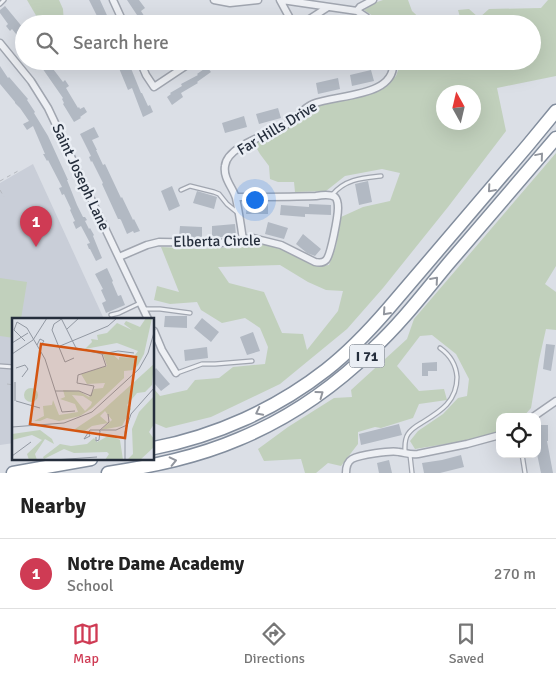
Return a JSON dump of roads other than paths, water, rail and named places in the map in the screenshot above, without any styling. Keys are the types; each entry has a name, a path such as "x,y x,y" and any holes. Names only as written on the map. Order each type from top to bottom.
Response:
{"highway":[{"name":"I 71","path":"155,448 196,438 250,417 277,403 327,369 366,334 556,111"},
{"name":"I 71","path":"108,473 147,467 180,459 239,440 283,418 336,383 375,348 404,317 556,138"},
{"path":"13,473 85,460"}],"street":[{"path":"113,0 120,15"},
{"path":"214,0 230,3 258,0"},
{"path":"281,0 356,11 363,15"},
{"path":"281,0 288,15"},
{"path":"356,11 373,0"},
{"path":"316,15 328,7"},
{"name":"Saint Joseph Lane","path":"0,43 15,61"},
{"name":"Saint Joseph Lane","path":"22,70 48,108 148,318"},
{"path":"144,70 154,87 180,70"},
{"name":"Far Hills Drive","path":"243,240 236,197 228,182 224,168 228,159 248,142 290,122 312,104 377,88 385,82 393,70"},
{"path":"236,197 332,196"},
{"name":"Elberta Circle","path":"119,257 159,242 220,243 254,238 281,244 318,263 324,262 330,249 338,210 338,201 332,196"},
{"path":"155,333 162,350 176,373"},
{"path":"539,413 556,402"},
{"path":"346,473 347,466 353,459 367,455 392,452 408,454 468,444 496,436"}],"lane":[{"path":"0,4 4,0"},
{"path":"332,196 346,183 353,180 381,176"},
{"path":"181,190 190,186 219,194 238,213"},
{"path":"111,314 142,306 190,313"},
{"path":"412,473 405,441 408,433 446,406 452,397 456,383 456,369 451,358 440,348"},
{"path":"176,373 202,364 252,361"},
{"path":"523,458 525,473"}],"place":[{"name":"Notre Dame Academy","path":"36,247"}]}
